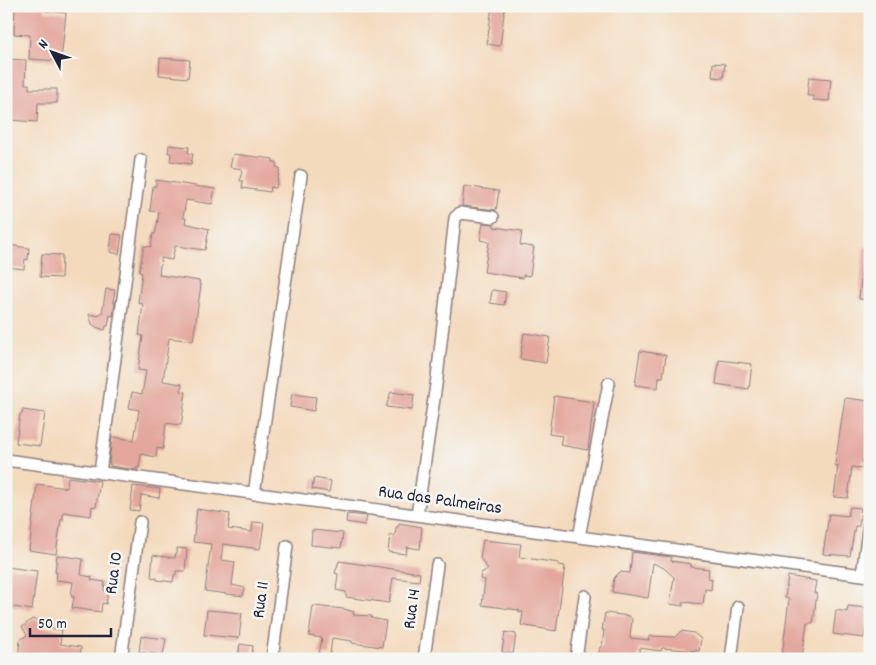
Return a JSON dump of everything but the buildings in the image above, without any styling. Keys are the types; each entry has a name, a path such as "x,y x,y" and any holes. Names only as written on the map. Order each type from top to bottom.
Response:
{"street":[{"path":"100,473 141,160"},
{"path":"254,494 300,176"},
{"path":"417,515 437,378 455,218 460,213 494,217"},
{"path":"579,537 609,383"},
{"name":"Rua das Palmeiras","path":"6,460 866,575"},
{"path":"866,575 870,515"},
{"name":"Rua 10","path":"121,659 140,522"},
{"name":"Rua 11","path":"272,659 287,546"},
{"name":"Rua 14","path":"424,659 437,565"},
{"path":"576,659 585,596"},
{"path":"731,659 738,607"}]}
